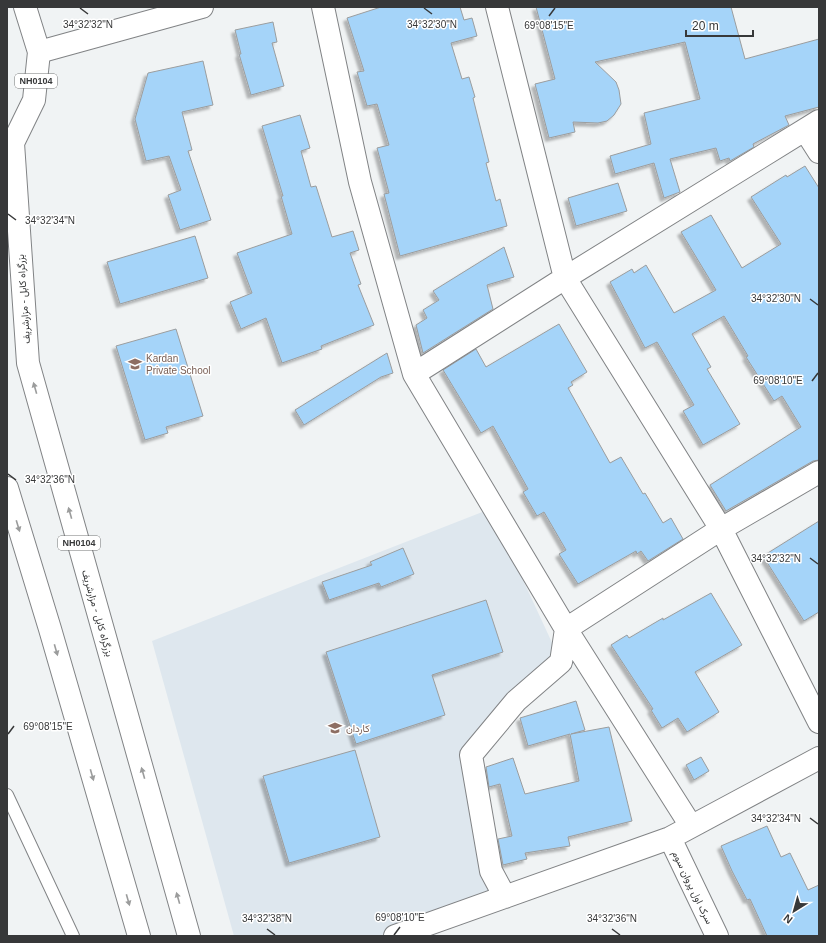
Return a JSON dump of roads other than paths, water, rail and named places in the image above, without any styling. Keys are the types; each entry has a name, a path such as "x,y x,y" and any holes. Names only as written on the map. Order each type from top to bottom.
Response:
{"main road":[{"name":"NH0104","path":"10,146 34,100 38,52 25,7"},
{"path":"38,52 202,7"},
{"path":"323,7 360,182 414,374 566,629 691,826"},
{"path":"497,7 565,278 722,529 819,722"},
{"path":"414,374 565,278 812,126 819,152"},
{"name":"بزرگراه کابل - مزارشریف","path":"10,146 28,363 189,936"},
{"path":"505,897 491,871 471,755 516,701 561,662 566,629 722,529 819,472"},
{"path":"7,488 50,629 139,936"},
{"path":"395,936 670,838 819,758"},
{"name":"سرک اول پروان سوم","path":"670,838 717,936"}],"lane":[{"path":"7,795 73,936"}],"place":[{"name":"Kardan Private School","path":"135,364"},
{"name":"کاردان","path":"335,728"}]}
